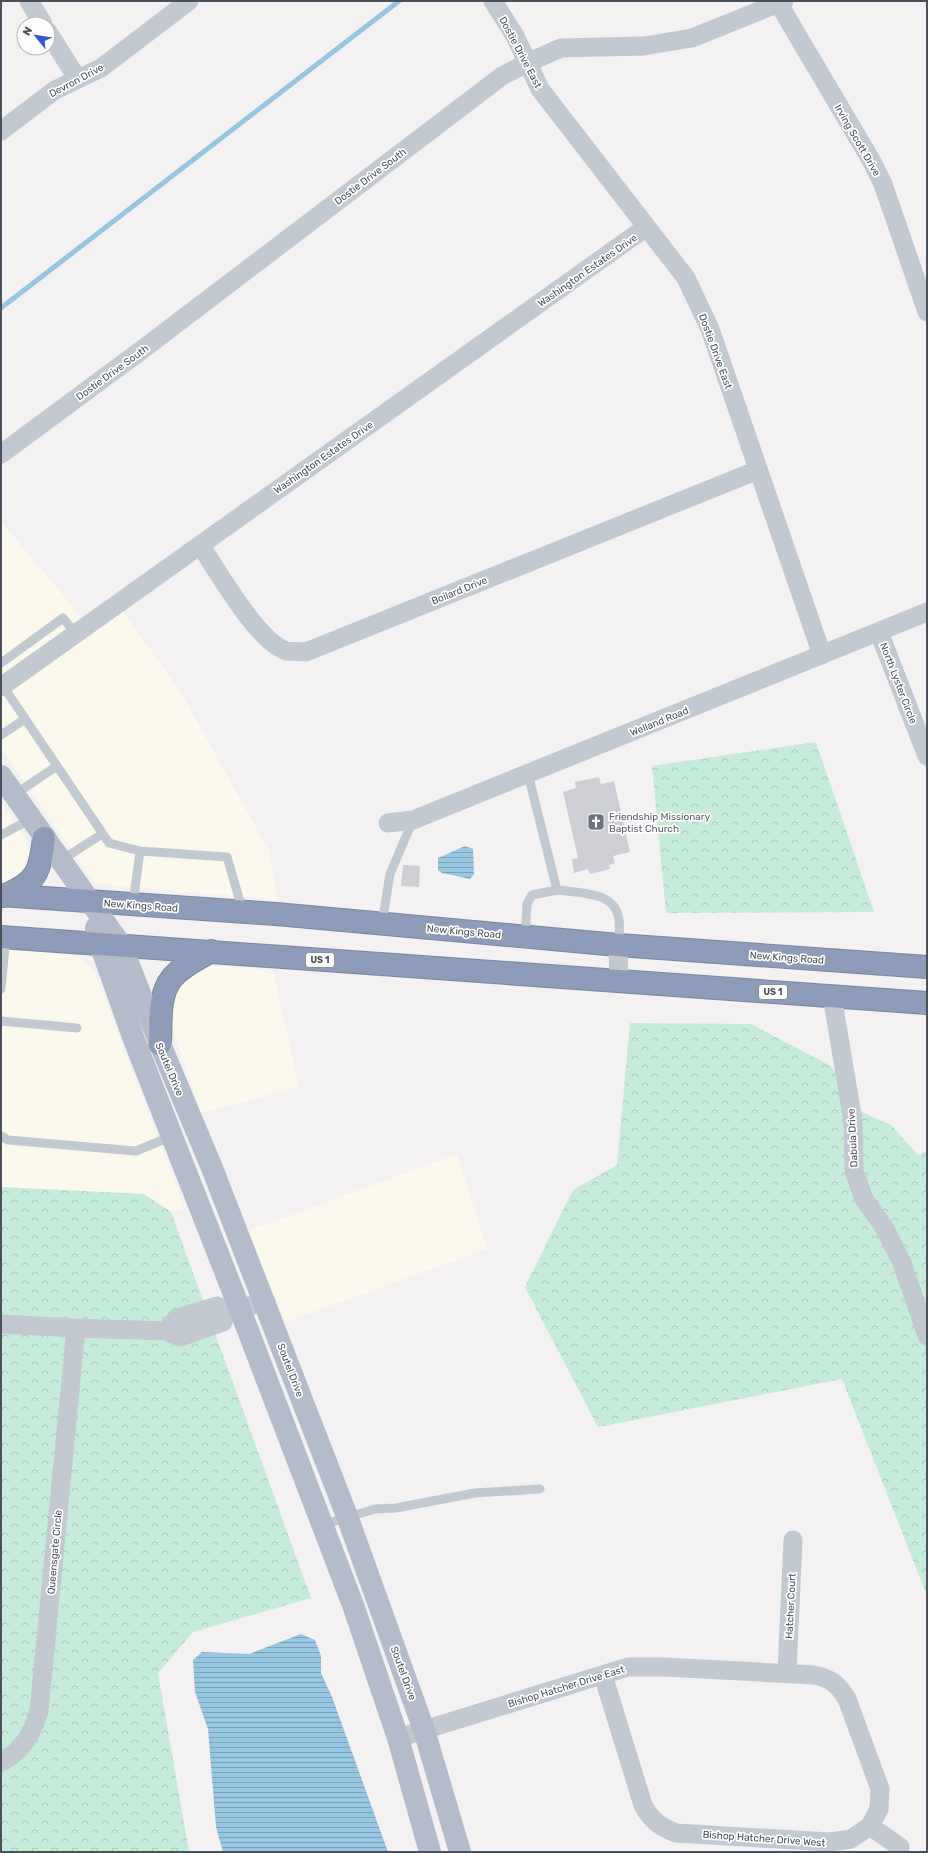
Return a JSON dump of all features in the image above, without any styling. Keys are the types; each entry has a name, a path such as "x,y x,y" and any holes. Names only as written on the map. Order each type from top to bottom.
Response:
{"highway":[{"path":"3,896 22,888 32,879 41,861 44,838"},
{"name":"New Kings Road","path":"3,896 243,912 618,945 927,967"},
{"name":"US 1","path":"4,937 927,1003"},
{"path":"160,1044 163,996 172,977 191,962 211,952"}],"main road":[{"name":"Soutel Drive","path":"1,776 89,901 160,1044 266,1302 347,1516 424,1730 460,1852"},
{"name":"Soutel Drive","path":"110,944 133,1037 172,1136 233,1309 353,1605 398,1738 430,1852"}],"street":[{"path":"29,1 38,16"},
{"name":"Devron Drive","path":"1,131 54,90 101,68 189,1"},
{"name":"Dostie Drive East","path":"493,1 515,36 540,89 686,278 710,329 822,655"},
{"name":"Dostie Drive South","path":"1,454 143,349 502,76 527,62 561,48 644,46 692,38 780,2"},
{"name":"Irving Scott Drive","path":"780,2 880,178 927,312"},
{"path":"56,45 77,78"},
{"name":"Washington Estates Drive","path":"2,686 29,655 76,634 646,228"},
{"name":"Boilard Drive","path":"200,545 256,628 269,641 287,651 306,652 758,470"},
{"name":"Welland Road","path":"388,823 413,820 927,612"},
{"name":"North Lyster Circle","path":"879,632 927,756"},
{"path":"618,945 619,981"},
{"name":"Dabula Drive","path":"832,996 853,1121 854,1172 864,1198 884,1227 902,1263 927,1336"},
{"path":"1,1324 166,1331 180,1337 223,1322 233,1309 266,1302"},
{"name":"Queensgate Circle","path":"1,1762 20,1749 33,1731 39,1711 76,1328"},
{"name":"Hatcher Court","path":"787,1672 793,1540"},
{"name":"Bishop Hatcher Drive East","path":"398,1738 628,1667 640,1666 787,1672 818,1676 833,1681 841,1688 847,1699 880,1789 879,1809 870,1826"},
{"name":"Bishop Hatcher Drive West","path":"603,1675 643,1805 655,1823 676,1832 830,1847 851,1839 870,1826"},
{"path":"870,1826 900,1847"}],"lane":[{"path":"1,663 29,655"},
{"path":"2,686 109,843 140,851 227,857 243,912"},
{"path":"1,735 25,719"},
{"path":"14,795 57,766"},
{"path":"528,774 558,890"},
{"path":"1,834 31,819"},
{"path":"382,924 390,874 413,820"},
{"path":"60,860 102,834"},
{"path":"133,904 140,851"},
{"path":"525,937 527,904 532,895 558,890 604,897 615,906 619,919 618,945"},
{"path":"1,989 4,937"},
{"path":"1,1021 77,1028"},
{"path":"1,1136 8,1140 136,1151 172,1136"},
{"path":"321,1525 347,1516 375,1509 396,1508 475,1493 514,1489 540,1489"}],"shaded area":[{"path":"1,521 94,632 123,612 179,689 270,853 277,900 100,884 95,882 87,872 1,749"},
{"path":"1,802 26,840 30,852 30,865 29,874 1,887"},
{"path":"1,949 66,954 79,957 95,973 185,1209 171,1212 144,1194 1,1187"},
{"path":"217,966 273,970 299,1087 201,1113 171,1025 173,991 199,968"},
{"path":"457,1154 487,1249 286,1322 248,1231"}],"green space":[{"path":"816,742 874,912 666,913 652,766"},
{"path":"630,1023 751,1024 831,1066 862,1112 891,1125 918,1155 927,1151 927,1596 842,1379 598,1427 525,1287 573,1190 617,1165"},
{"path":"1,1187 144,1194 171,1212 311,1598 193,1632 158,1673 189,1852 1,1852"}],"water":[{"path":"465,846 473,849 474,874 470,879 442,873 438,870 438,858"},
{"path":"301,1634 315,1640 321,1656 321,1673 332,1697 388,1852 223,1852 216,1827 208,1729 195,1692 193,1660 202,1652 249,1654"}],"building":[{"name":"Friendship Missionary Baptist Church","path":"599,777 601,784 614,781 630,852 613,856 615,863 609,865 610,869 590,874 588,869 574,873 572,859 578,858 563,792 576,788 575,782"},
{"path":"403,865 420,866 419,887 401,886"}],"waterway":[{"path":"1,308 399,1"}],"place":[{"name":"Friendship Missionary Baptist Church","path":"596,822"}]}
